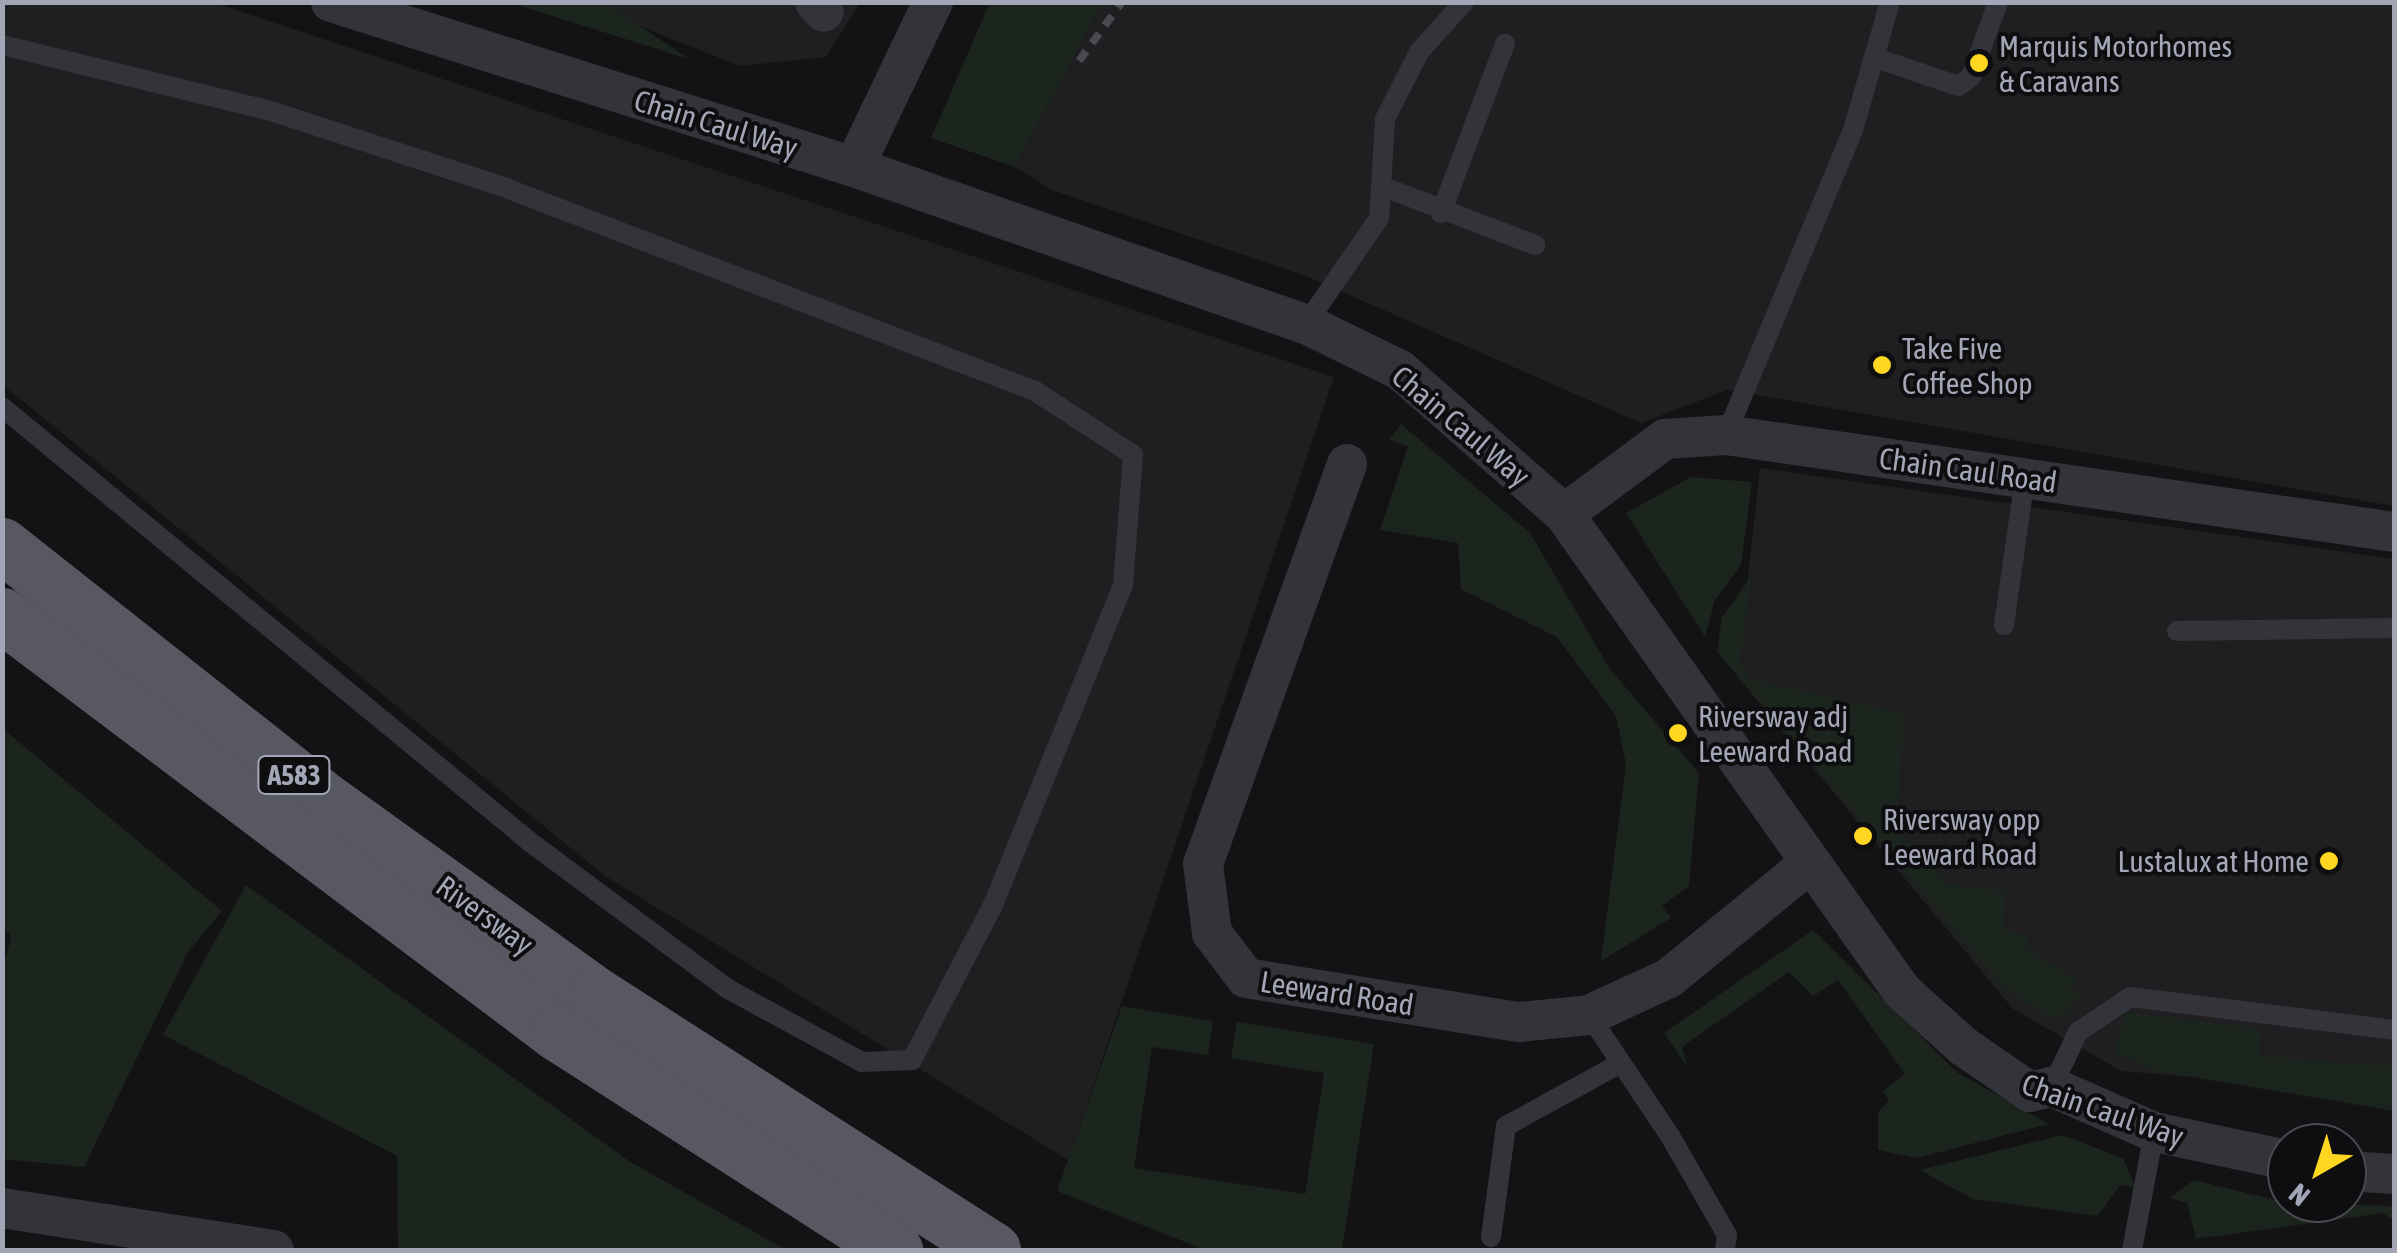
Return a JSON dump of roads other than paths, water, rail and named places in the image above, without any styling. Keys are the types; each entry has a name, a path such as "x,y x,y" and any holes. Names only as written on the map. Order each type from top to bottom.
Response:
{"highway":[{"name":"Riversway","path":"2,544 328,802 595,994 993,1250"},
{"name":"Riversway","path":"2,615 557,1033 895,1250"}],"street":[{"name":"Chain Caul Way","path":"332,2 854,167 1306,324 1400,370 1564,514 1808,864 1902,991 2030,1092 2052,1088 2154,1132 2267,1156"},
{"path":"854,167 933,2"},
{"name":"Chain Caul Road","path":"1564,514 1665,439 1726,435 2394,532"},
{"name":"Leeward Road","path":"1347,464 1204,864 1212,933 1246,978 1519,1022 1588,1014 1668,978 1808,864"},
{"path":"2367,1173 2394,1174"},
{"path":"2,1208 274,1250"},
{"path":"78,1220 111,1250"}],"lane":[{"path":"1306,324 1379,218 1384,187 1385,119 1419,52 1464,2"},
{"path":"1726,435 1853,130 1890,2"},
{"path":"1872,57 1958,86 1971,77 1998,2"},
{"path":"1442,212 1505,44"},
{"path":"2,45 274,112 506,188 1035,391 1133,455 1123,585 994,903 912,1060 862,1062 728,990 529,841 2,407"},
{"path":"1384,187 1535,244"},
{"path":"2004,624 2026,478"},
{"path":"2177,631 2394,628"},
{"path":"2052,1088 2078,1032 2130,997 2394,1030"},
{"path":"1588,1014 1727,1235 1725,1250"},
{"path":"1491,1237 1506,1126 1621,1064"},
{"path":"2132,1250 2154,1132"}],"railway":[{"path":"1079,61 1122,2"}],"place":[{"name":"Marquis Motorhomes & Caravans","path":"1979,63"},
{"name":"Take Five Coffee Shop","path":"1882,365"},
{"name":"Riversway adj Leeward Road","path":"1678,733"},
{"name":"Riversway opp Leeward Road","path":"1863,836"},
{"name":"Lustalux at Home","path":"2329,861"}]}
